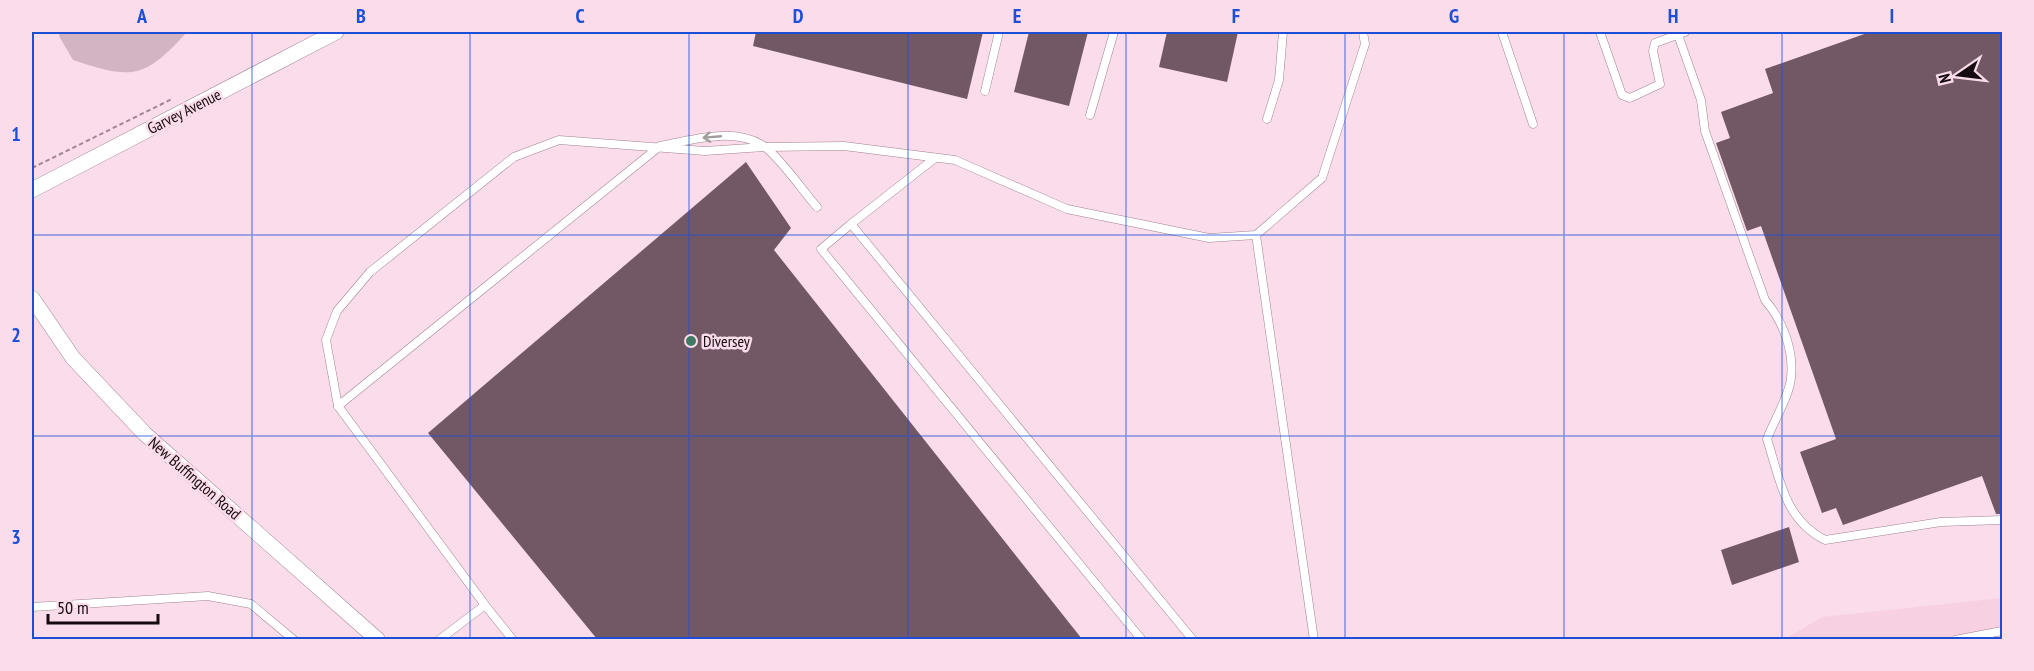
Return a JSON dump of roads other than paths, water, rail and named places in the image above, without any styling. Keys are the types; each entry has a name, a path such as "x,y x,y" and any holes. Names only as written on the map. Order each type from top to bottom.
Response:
{"street":[{"name":"Garvey Avenue","path":"32,190 336,32"},
{"name":"New Buffington Road","path":"32,298 73,358 145,434 378,639"}],"lane":[{"path":"985,91 999,32"},
{"path":"1090,115 1114,32"},
{"path":"1267,119 1279,80 1283,32"},
{"path":"513,639 485,605 338,406 326,340 337,311 369,272 514,157 559,140 660,146 705,152 764,147 844,147 955,160 1067,209 1209,238 1256,235 1322,178 1365,44 1363,32"},
{"path":"1502,32 1533,124"},
{"path":"1600,32 1622,95 1630,98 1660,84 1653,51 1655,43 1680,32 1701,100 1705,131 1765,300 1778,316 1790,348 1791,380 1767,439 1792,514 1808,531 1825,540 1941,522 2002,520"},
{"path":"338,406 660,146 709,136 731,136 764,147 817,207"},
{"path":"935,158 821,249 1142,639"},
{"path":"851,224 1193,639"},
{"path":"1256,235 1314,639"},
{"path":"32,607 208,596 251,604 294,639"},
{"path":"439,639 485,605"},
{"path":"1955,639 2002,631"}],"place":[{"name":"Diversey","path":"691,341"}]}
